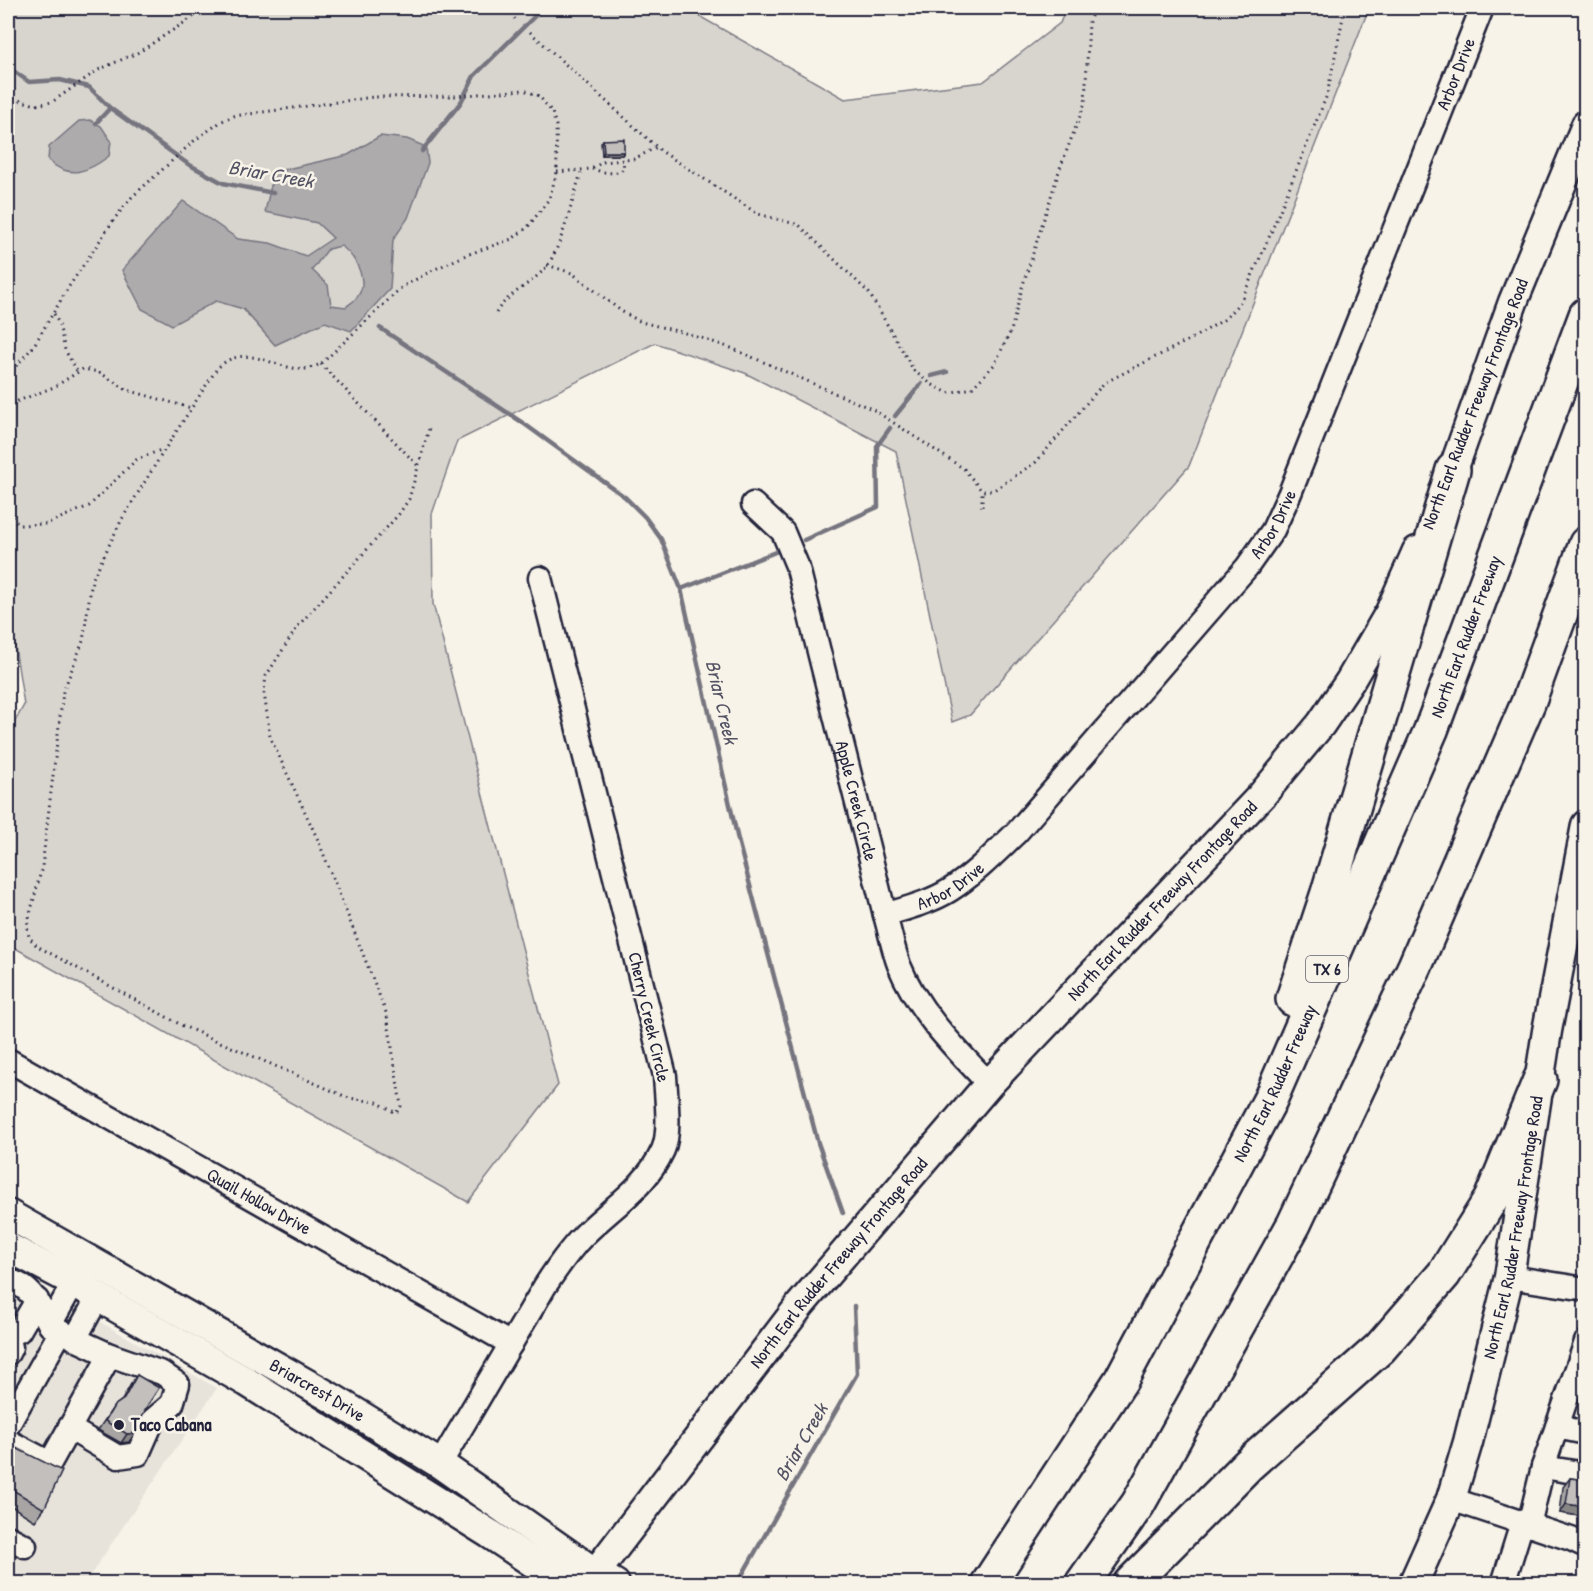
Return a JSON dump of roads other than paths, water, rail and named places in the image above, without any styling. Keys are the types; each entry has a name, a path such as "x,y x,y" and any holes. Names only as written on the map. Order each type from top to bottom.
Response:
{"highway":[{"name":"North Earl Rudder Freeway","path":"988,1584 1121,1380 1270,1100 1431,730 1586,315"},
{"path":"1200,1232 1287,1017 1328,893 1453,470"},
{"path":"1082,1584 1138,1504 1294,1224 1415,966 1528,703 1586,544"},
{"path":"1130,1584 1248,1465 1380,1348 1444,1274 1491,1199 1540,1080"}],"main road":[{"name":"North Earl Rudder Freeway Frontage Road","path":"598,1580 801,1304 989,1084 1262,795 1322,724 1390,612 1453,470 1513,302 1586,125"},
{"name":"North Earl Rudder Freeway Frontage Road","path":"1413,1584 1451,1499 1468,1442 1509,1277 1540,1080 1586,825"},
{"name":"Briarcrest Drive","path":"8,1214 332,1398 440,1464 598,1580"},
{"name":"Briarcrest Drive","path":"8,1247 74,1282 247,1382 490,1534 565,1584"}],"street":[{"name":"Arbor Drive","path":"885,915 919,905 950,890 980,867 1017,832 1247,567 1273,530 1290,493 1482,8"},
{"name":"Apple Creek Circle","path":"753,504 783,532 798,568 899,965 918,1002 946,1038 989,1084"},
{"name":"Cherry Creek Circle","path":"440,1464 545,1286 563,1260 585,1234 632,1193 649,1172 664,1148 668,1117 665,1076 540,578"},
{"name":"Quail Hollow Drive","path":"8,1060 511,1344"},
{"path":"1509,1277 1586,1289"},
{"path":"62,1332 74,1282"},
{"path":"10,1287 37,1300 62,1332 110,1355 162,1373 178,1384 172,1404 153,1420 138,1455 118,1457 69,1428"},
{"path":"10,1414 62,1332 98,1297"},
{"path":"13,1344 37,1300"},
{"path":"1503,1584 1526,1524 1586,1342"},
{"path":"8,1441 50,1463 110,1355"},
{"path":"1557,1427 1586,1432"},
{"path":"1543,1467 1586,1474"},
{"path":"1451,1499 1586,1546"}],"waterway":[{"path":"422,151 461,102 474,76 543,8"},
{"name":"Briar Creek","path":"8,67 29,82 60,80 89,87 110,108 188,164 223,183 273,193"},
{"path":"96,123 110,108"},
{"name":"Briar Creek","path":"380,328 523,423 625,497 645,517 661,539 681,589 738,840 818,1143 843,1213"},
{"path":"931,376 947,372"},
{"path":"895,416 921,384"},
{"path":"804,540 878,507 877,446 890,428"},
{"path":"681,589 778,551"},
{"name":"Briar Creek","path":"737,1584 857,1374 854,1306"}],"place":[{"name":"Taco Cabana","path":"119,1425"}]}
